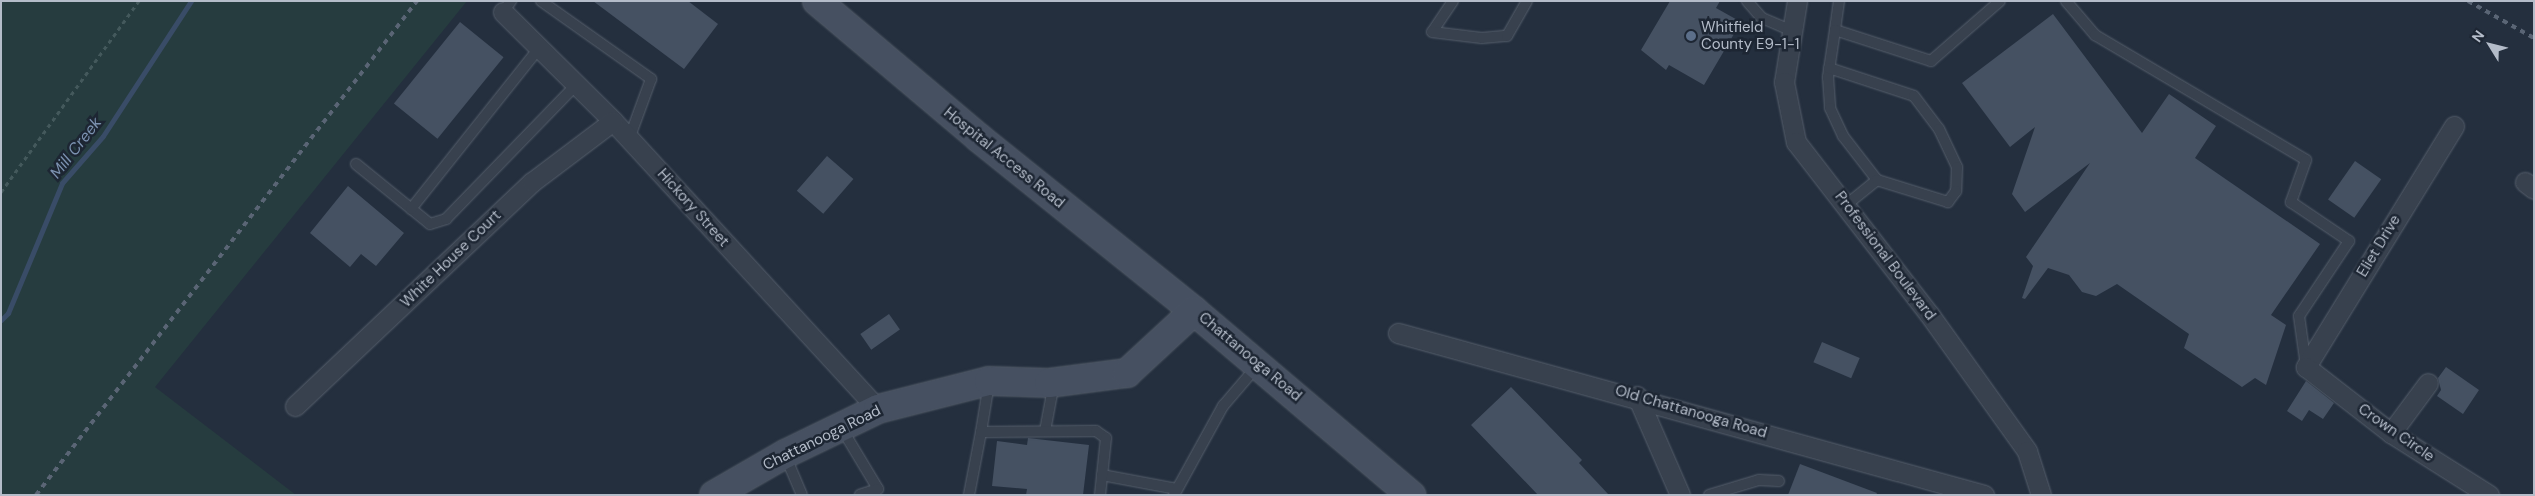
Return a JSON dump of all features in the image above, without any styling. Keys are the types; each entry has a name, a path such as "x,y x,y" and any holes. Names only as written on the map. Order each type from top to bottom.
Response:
{"main road":[{"name":"Hospital Access Road","path":"817,1 979,138 1194,310"},
{"name":"Chattanooga Road","path":"714,495 785,454 878,409 989,381 1054,382 1127,373 1194,310 1411,495"}],"street":[{"name":"Professional Boulevard","path":"1797,1 1784,82 1796,142 1846,205 2027,451 2041,495"},
{"name":"Hickory Street","path":"507,7 539,48 613,121 878,409"},
{"name":"White House Court","path":"295,406 532,182 613,121"},
{"name":"Eliet Drive","path":"2306,367 2454,126"},
{"name":"Old Chattanooga Road","path":"1398,333 1637,396 1984,495"},
{"name":"Crown Circle","path":"2306,367 2392,433 2489,495"},
{"path":"2392,433 2428,383"},
{"path":"1637,396 1680,495"}],"lane":[{"path":"541,1 651,79 629,139"},
{"path":"1453,1 1432,32 1482,38 1507,36 1528,1"},
{"path":"1746,1 1762,18 1793,31"},
{"path":"1829,68 1914,96 1939,129 1957,167 1956,191 1948,202 1877,180 1843,136 1830,108 1829,68 1840,1"},
{"path":"1835,30 1931,61 2000,1"},
{"path":"2066,1 2095,35 2306,160 2291,202 2350,241 2299,316 2306,367"},
{"path":"411,209 539,48"},
{"path":"356,164 430,224 446,219 576,85"},
{"path":"1846,205 1877,180"},
{"path":"1102,475 1175,492 1223,406 1258,364"},
{"path":"969,495 989,381"},
{"path":"1045,431 1054,382"},
{"path":"841,427 878,489 860,495"},
{"path":"981,432 1020,434 1045,431 1103,432 1106,438 1100,495"},
{"path":"785,454 802,495"},
{"path":"1709,495 1759,480 1779,481"}],"path":[{"path":"1,192 139,1"}],"green space":[{"path":"1,1 467,1 155,387 296,495 1,495"}],"building":[{"path":"593,1 688,1 718,24 684,69"},
{"name":"Whitfield County E9-1-1","path":"1670,1 1720,1 1716,8 1741,22 1704,85 1669,65 1666,70 1641,50"},
{"path":"2053,14 2142,133 2169,94 2216,126 2195,158 2320,244 2271,315 2286,325 2266,385 2255,378 2242,387 2184,348 2189,334 2117,284 2096,296 2082,292 2069,275 2048,268 2025,299 2022,298 2033,266 2026,257 2090,163 2025,212 2012,194 2035,127 2010,147 1962,83"},
{"path":"460,22 504,57 437,139 394,104"},
{"path":"827,156 853,179 823,214 797,191"},
{"path":"2355,161 2381,179 2354,218 2328,200"},
{"path":"348,186 404,233 376,266 361,254 350,267 310,233"},
{"path":"889,314 900,330 871,350 860,334"},
{"path":"1822,342 1860,358 1851,378 1813,362"},
{"path":"2446,367 2479,390 2463,414 2437,396 2441,390 2438,378"},
{"path":"2306,381 2334,403 2323,419 2309,410 2302,421 2287,411"},
{"path":"1511,387 1582,460 1579,463 1609,495 1538,495 1471,425"},
{"path":"1028,438 1089,445 1083,495 1026,495 1027,489 992,486 997,441 1027,445"},
{"path":"1800,464 1877,493 1876,495 1788,495"}],"waterway":[{"name":"Mill Creek","path":"1,320 8,313 62,183 103,136 191,1"}],"railway":[{"path":"36,495 417,1"},
{"path":"2468,1 2534,38"}],"place":[{"name":"Whitfield County E9-1-1","path":"1691,36"}]}
